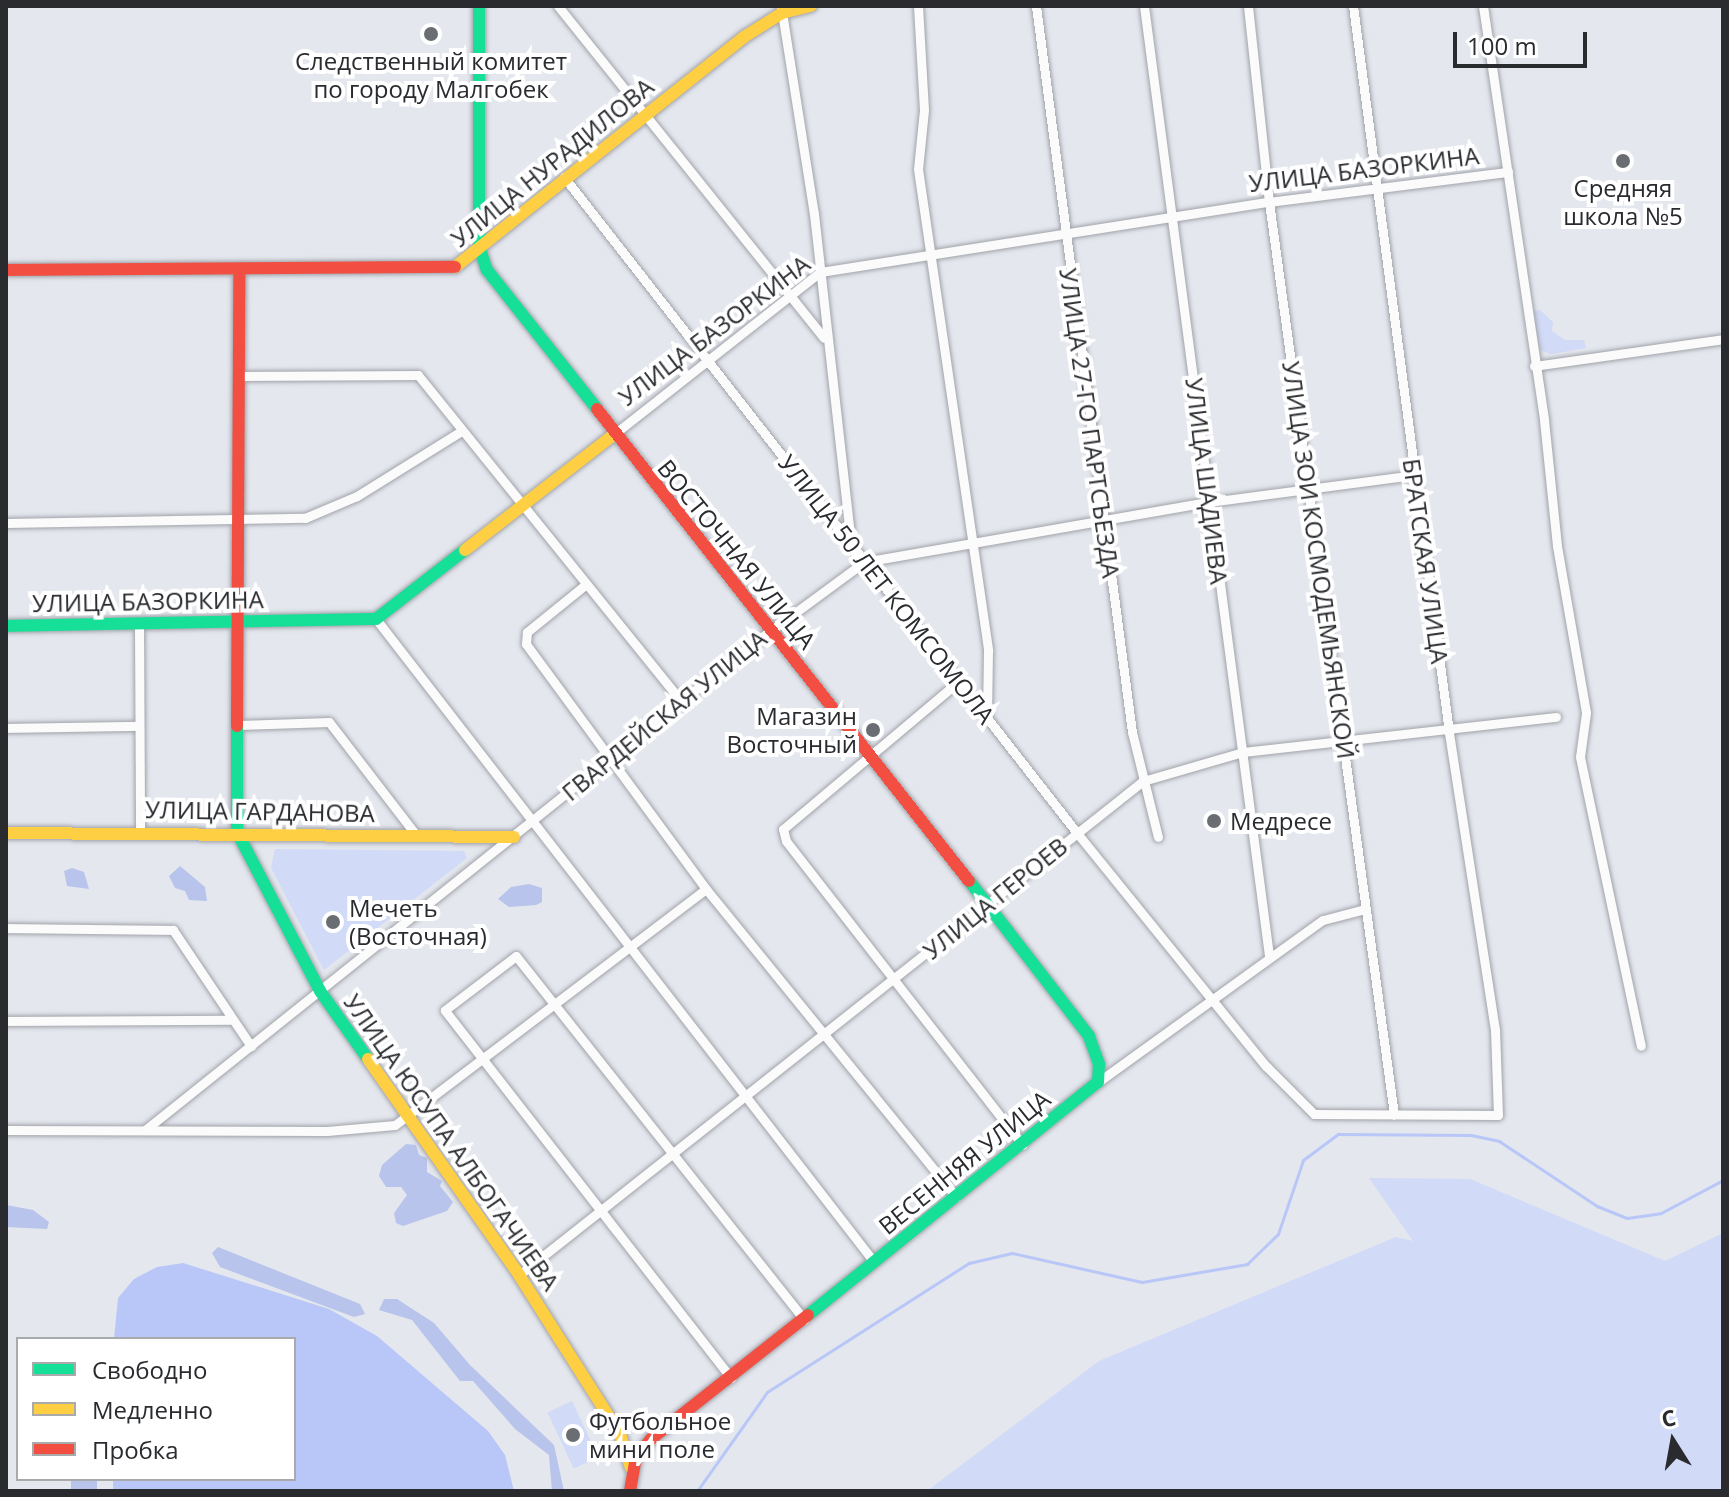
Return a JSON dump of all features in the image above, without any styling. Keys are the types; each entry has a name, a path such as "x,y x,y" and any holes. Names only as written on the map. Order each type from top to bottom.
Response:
{"street":[{"name":"ВОСТОЧНАЯ УЛИЦА","path":"479,6 479,246 487,270 613,435 869,754 1089,1036 1099,1064 1098,1082"},
{"path":"558,6 824,339"},
{"name":"УЛИЦА НУРАДИЛОВА","path":"6,270 462,265 479,246 642,114 782,9 811,6"},
{"path":"918,6 924,110 918,169 988,651 987,715"},
{"name":"УЛИЦА 27-ГО ПАРТСЪЕЗДА","path":"1036,6 1103,522 1143,781 1158,837"},
{"name":"УЛИЦА ШАДИЕВА","path":"1144,6 1269,956"},
{"name":"УЛИЦА ЗОИ КОСМОДЕМЬЯНСКОЙ","path":"1248,6 1269,202 1311,488 1394,1114"},
{"name":"БРАТСКАЯ УЛИЦА","path":"1353,6 1449,732 1495,1030 1498,1115"},
{"path":"1483,6 1557,546 1586,713 1580,757 1641,1046"},
{"path":"782,9 820,272 824,339 851,547"},
{"name":"УЛИЦА БАЗОРКИНА","path":"6,626 376,619 820,272 1269,202 1508,172"},
{"name":"УЛИЦА 50 ЛЕТ КОМСОМОЛА","path":"564,177 709,359 851,547 1266,1066 1314,1114 1498,1115"},
{"path":"462,265 487,270"},
{"path":"237,832 239,269"},
{"path":"1534,366 1723,339"},
{"path":"240,376 418,375 520,508 681,701"},
{"path":"6,523 240,522 305,518 357,496 460,432"},
{"name":"ГВАРДЕЙСКАЯ УЛИЦА","path":"145,1130 770,630 864,562 1209,502 1414,475"},
{"path":"585,585 524,638 706,889 956,1197"},
{"path":"376,619 530,824 874,1262"},
{"path":"139,624 140,831"},
{"path":"959,681 783,829 786,841 1023,1145"},
{"name":"УЛИЦА ГЕРОЕВ","path":"519,1275 1143,781 1243,752 1449,732 1556,717"},
{"path":"239,725 329,722 416,835"},
{"path":"6,728 139,726"},
{"name":"УЛИЦА ГАРДАНОВА","path":"6,833 140,831 514,837"},
{"name":"УЛИЦА ЮСУПА АЛБОГАЧИЕВА","path":"237,832 320,991 519,1275 620,1434 632,1474"},
{"path":"6,1130 379,1129 409,1118 706,889"},
{"name":"ВЕСЕННЯЯ УЛИЦА","path":"630,1491 632,1474 645,1445 1098,1082 1323,920 1365,909"},
{"path":"6,928 173,930 230,1020 251,1046"},
{"path":"731,1378 445,1010 516,956 804,1320"},
{"path":"6,1021 230,1020"}],"shaded area":[{"path":"1540,310 1553,322 1552,331 1565,340 1584,340 1586,348 1551,354 1540,350 1533,311"},
{"path":"275,849 464,851 467,858 324,970 271,868"},
{"path":"180,866 205,887 207,901 189,900 185,891 175,888 169,876"},
{"path":"72,868 84,872 89,889 67,886 64,871"},
{"path":"529,884 542,888 542,902 509,907 498,899 511,887"},
{"path":"406,1144 416,1145 419,1155 427,1158 427,1172 442,1181 440,1186 453,1202 447,1211 403,1226 396,1223 394,1213 407,1195 401,1187 386,1187 379,1176 382,1165"},
{"path":"1369,1178 1470,1179 1665,1261 1723,1233 1723,1491 927,1491 1099,1361 1396,1237 1413,1241"},
{"path":"6,1205 33,1210 49,1222 47,1229 6,1227"},
{"path":"218,1247 360,1304 365,1314 354,1317 220,1267 212,1253"},
{"path":"183,1263 329,1309 377,1336 488,1431 505,1455 514,1491 113,1491 113,1481 296,1481 296,1337 114,1337 118,1298 134,1279 157,1267"},
{"path":"384,1299 397,1299 434,1323 470,1365 554,1445 564,1491 552,1491 549,1455 515,1429 473,1381 460,1381 412,1320 379,1310"},
{"name":"Футбольное мини поле","path":"572,1401 598,1457 574,1469 548,1412"},
{"path":"71,1481 97,1481 97,1491 71,1491"}],"waterway":[{"path":"697,1491 767,1392 969,1263 1012,1253 1142,1282 1247,1264 1278,1234 1303,1160 1338,1134 1471,1135 1499,1141 1597,1206 1627,1218 1661,1213 1723,1180"}],"traffic: fast":[{"path":"479,6 479,246 487,270 597,409"},
{"path":"6,626 376,619 465,550"},
{"path":"237,726 237,832 320,991 368,1059"},
{"path":"808,1315 1098,1082 1099,1064 1089,1036 969,881"}],"traffic: slow":[{"path":"455,267 744,37 782,13 811,6"},
{"path":"465,550 613,435"},
{"path":"6,833 514,837"},
{"path":"368,1059 519,1275 620,1434 631,1467"}],"traffic: jam":[{"path":"6,270 455,267"},
{"path":"237,726 239,269"},
{"path":"597,409 969,881"},
{"path":"630,1491 636,1458 651,1439 808,1315"}],"place":[{"name":"Следственный комитет по городу Малгобек","path":"431,34"},
{"name":"Средняя школа №5","path":"1623,161"},
{"name":"Магазин Восточный","path":"873,730"},
{"name":"Медресе","path":"1214,821"},
{"name":"Мечеть (Восточная)","path":"333,922"},
{"name":"Футбольное мини поле","path":"573,1435"}]}
